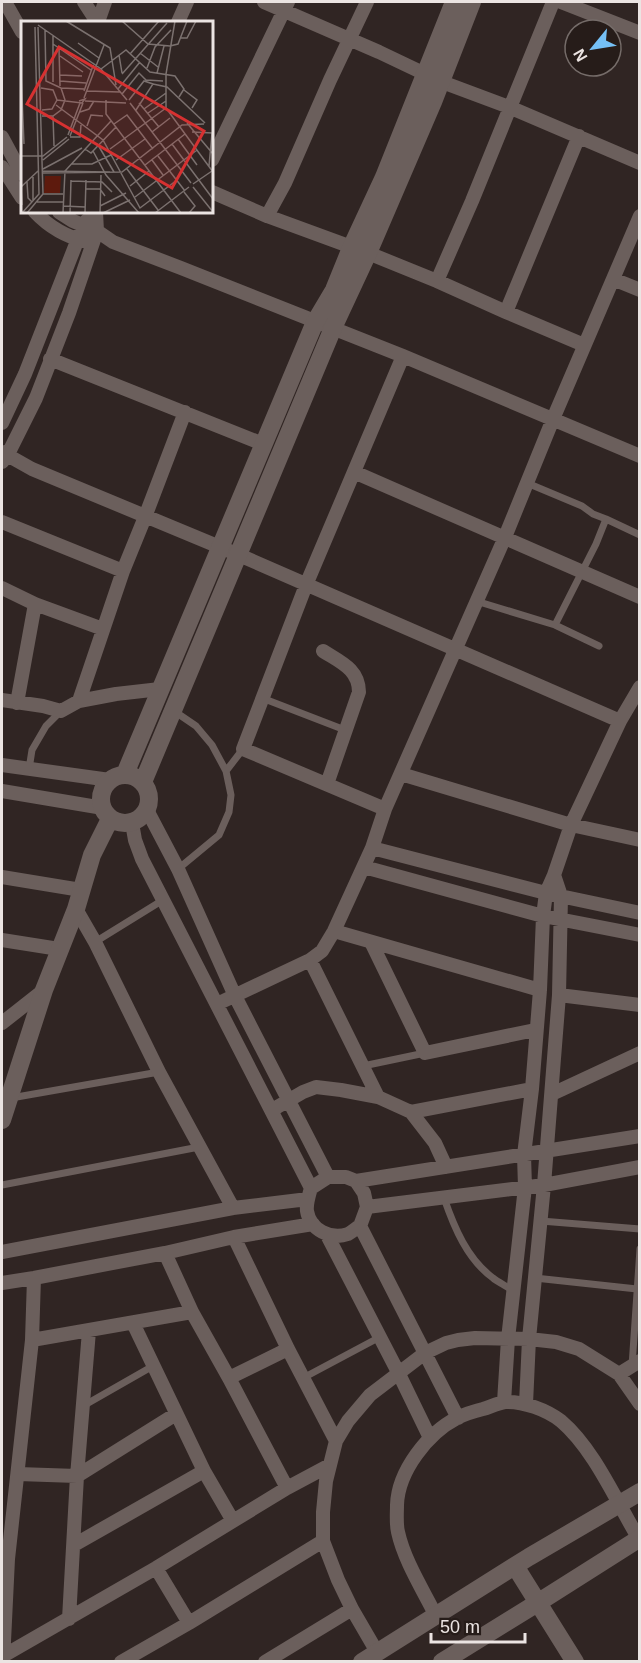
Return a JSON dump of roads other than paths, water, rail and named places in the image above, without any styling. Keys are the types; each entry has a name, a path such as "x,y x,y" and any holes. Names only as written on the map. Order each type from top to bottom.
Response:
{"street":[{"path":"5,2 21,30"},
{"path":"84,2 96,21"},
{"path":"97,21 105,2"},
{"path":"178,21 187,2"},
{"path":"264,2 286,6 434,78 579,136 639,163"},
{"path":"267,216 285,183 367,2"},
{"path":"434,78 454,2"},
{"path":"143,782 333,328 384,177 472,2"},
{"path":"436,281 472,201 553,2"},
{"path":"561,2 639,33"},
{"path":"213,158 286,6"},
{"path":"506,312 579,136"},
{"path":"2,138 21,185"},
{"path":"2,167 21,185"},
{"path":"213,192 267,216 436,281 584,345"},
{"path":"36,213 49,225 78,240 95,237 182,268 403,356 639,456"},
{"path":"61,213 83,226 95,237"},
{"path":"2,423 25,374 83,226 94,213"},
{"path":"95,213 95,237 36,398 3,457 239,555 620,721"},
{"path":"217,1004 310,960 322,951 334,931 364,867 385,809 505,537 639,216"},
{"path":"2,1120 44,990 76,909 106,813 101,803 102,793 105,786 118,777 160,689 315,322 360,250"},
{"path":"613,279 639,290"},
{"path":"385,809 243,749 306,585 403,356"},
{"path":"50,359 263,444"},
{"path":"79,700 123,571 185,412"},
{"path":"354,472 639,597"},
{"path":"2,522 123,571"},
{"path":"2,588 103,629"},
{"path":"17,703 35,603"},
{"path":"323,651 348,667 357,677 359,692 327,784"},
{"path":"504,1402 508,1340 525,1187 524,1155 532,1089 546,893 571,825 620,721 639,687"},
{"path":"2,700 61,711 79,700 160,689"},
{"path":"2,765 139,778 149,794 150,802 141,818 132,823 121,823 106,813 2,791"},
{"path":"401,774 571,825 639,840"},
{"path":"147,810 178,869 235,996 328,1177"},
{"path":"132,823 142,859 272,1110 309,1194 307,1212 313,1224 327,1235 430,1438"},
{"path":"372,848 546,893 639,913"},
{"path":"364,867 562,921 639,935"},
{"path":"526,1404 529,1339 559,995 561,896 554,875"},
{"path":"2,878 81,890"},
{"path":"76,909 95,942 159,1072 233,1208"},
{"path":"334,931 540,990"},
{"path":"2,940 59,949"},
{"path":"371,942 425,1053 535,1030"},
{"path":"310,960 378,1097"},
{"path":"2,1023 44,990"},
{"path":"559,995 639,1005"},
{"path":"552,1094 639,1053"},
{"path":"272,1110 316,1087 378,1097 411,1112 435,1143 446,1167"},
{"path":"411,1112 532,1089"},
{"path":"2,1252 309,1194 328,1177 346,1177 356,1181 639,1136"},
{"path":"367,1207 544,1185 639,1167"},
{"path":"327,1235 349,1234 360,1226 367,1207 364,1193 356,1181"},
{"path":"2,1283 165,1253 234,1237 313,1224"},
{"path":"360,1226 458,1418"},
{"path":"234,1237 336,1441"},
{"path":"165,1253 192,1312 287,1488"},
{"path":"3,1659 4,1559 18,1474 32,1340 33,1278"},
{"path":"32,1340 192,1312"},
{"path":"133,1323 204,1471 233,1521"},
{"path":"69,1619 77,1476 89,1331"},
{"path":"639,1404 630,1367 579,1349 556,1342 529,1339 476,1338 446,1343 425,1353 398,1372 370,1395 348,1421 336,1441 326,1481 323,1541 352,1609 369,1657 639,1492"},
{"path":"229,1378 288,1349"},
{"path":"436,1616 407,1558 398,1532 397,1502 403,1479 413,1460 440,1429 458,1418 504,1402 526,1404 559,1420 577,1438 592,1459 639,1539 442,1662"},
{"path":"18,1474 77,1476 176,1414"},
{"path":"3,1659 287,1488 330,1465"},
{"path":"74,1545 204,1471"},
{"path":"121,1662 323,1541"},
{"path":"515,1566 575,1662"},
{"path":"156,1568 189,1623"},
{"path":"265,1662 352,1609"}],"lane":[{"path":"527,483 582,506 593,514 639,535"},
{"path":"555,625 596,544 606,519"},
{"path":"476,600 555,625 599,646"},
{"path":"262,698 345,730"},
{"path":"28,769 32,750 37,740 46,726 61,711"},
{"path":"174,711 196,726 212,745 226,771 231,795 229,812 219,835 178,869"},
{"path":"226,771 243,749"},
{"path":"95,942 163,900"},
{"path":"363,1066 425,1053"},
{"path":"9,1099 159,1072"},
{"path":"2,1185 200,1147"},
{"path":"444,1198 453,1225 477,1263 492,1278 513,1291"},
{"path":"541,1221 639,1229"},
{"path":"630,1367 639,1249"},
{"path":"535,1278 637,1289"},
{"path":"303,1377 380,1337"},
{"path":"83,1406 153,1366"}]}
